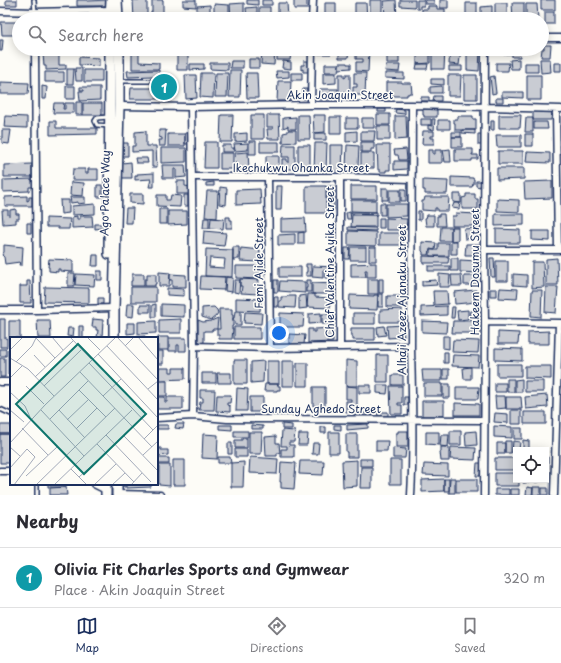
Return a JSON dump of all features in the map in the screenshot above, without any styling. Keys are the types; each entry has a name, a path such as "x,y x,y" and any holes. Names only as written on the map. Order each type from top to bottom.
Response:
{"main road":[{"path":"111,0 111,12"},
{"path":"117,0 118,12"},
{"name":"Ago Palace Way","path":"110,56 112,308 114,337"},
{"name":"Ago Palace Way","path":"108,337 112,308 119,106 119,56"}],"street":[{"path":"312,12 313,0"},
{"path":"0,11 34,12"},
{"path":"549,38 561,38"},
{"path":"35,56 37,310"},
{"path":"311,105 312,56"},
{"name":"Hakeem Dosumu Street","path":"484,495 485,56"},
{"name":"Akin Joaquin Street","path":"119,106 192,107 412,105 485,106 558,110"},
{"name":"Alhaji Azeez Ajanaku Street","path":"411,495 413,419 411,346 412,105"},
{"path":"192,107 194,346 193,416"},
{"path":"484,250 560,250 558,110"},
{"name":"Ikechukwu Ohanka Street","path":"192,177 340,177 411,179"},
{"name":"Femi Ajide Street","path":"268,177 270,348"},
{"name":"Chief Valentine Ayika Street","path":"340,177 340,347"},
{"path":"0,310 112,308"},
{"path":"485,322 560,323 554,495"},
{"path":"194,346 270,348 411,346"},
{"name":"Sunday Aghedo Street","path":"158,418 193,416 227,418 484,420"},
{"path":"96,485 106,490"},
{"path":"117,494 160,495"}],"lane":[{"path":"34,0 34,12"},
{"path":"119,81 149,81"},
{"path":"0,409 10,414"}],"building":[{"path":"6,0 17,0 17,5 6,5"},
{"path":"77,0 109,0 109,6 77,6"},
{"path":"133,0 147,0 147,12 134,12"},
{"path":"152,0 163,0 163,12 152,12"},
{"path":"183,0 196,0 196,7 183,6"},
{"path":"247,0 258,0 258,5 247,4"},
{"path":"262,0 272,0 272,5 262,5"},
{"path":"294,0 307,0 307,9 294,9"},
{"path":"370,0 382,0 382,12 370,12"},
{"path":"396,0 397,12 385,12 384,1"},
{"path":"400,0 415,0 415,7 400,6"},
{"path":"417,0 424,0 424,6 420,6 420,9 417,9"},
{"path":"425,0 434,0 434,4 425,4"},
{"path":"440,0 448,0 448,8 440,8"},
{"path":"541,0 555,0 555,10 541,10"},
{"path":"244,3 244,12 231,12 230,4"},
{"path":"278,3 287,3 288,12 278,12"},
{"path":"325,3 336,3 336,12 325,12"},
{"path":"355,3 366,3 367,12 355,12"},
{"path":"466,3 477,3 477,12 466,12"},
{"path":"495,3 507,3 507,12 495,12"},
{"path":"512,3 524,3 524,12 513,12"},
{"path":"214,4 229,5 229,12 214,12"},
{"path":"526,4 537,4 538,12 526,12"},
{"path":"210,5 210,12 197,12 197,6"},
{"path":"428,6 437,6 437,9 445,9 445,12 422,12 422,9 428,9"},
{"path":"492,6 492,12 481,12 481,7"},
{"path":"257,7 257,12 246,12 246,8"},
{"path":"259,7 270,7 270,12 259,12"},
{"path":"549,12 554,12 554,24 549,24"},
{"path":"1,22 12,22 12,35 2,35"},
{"path":"0,40 3,40 2,51 0,51"},
{"path":"549,45 551,45 550,57 541,57 549,56"},
{"path":"43,56 59,56 59,65 66,65 66,69 46,70 46,66 44,66"},
{"path":"132,56 139,56 139,62 159,63 159,69 132,69"},
{"path":"177,56 188,56 188,70 177,70"},
{"path":"262,56 275,56 274,65 261,64"},
{"path":"277,56 291,56 290,60 277,60"},
{"path":"339,56 348,56 348,58 339,58"},
{"path":"356,56 369,56 368,72 356,71 356,62 363,62 363,59 356,59"},
{"path":"387,56 399,56 399,63 387,63"},
{"path":"417,56 430,56 430,63 417,64"},
{"path":"432,56 445,56 444,69 432,69"},
{"path":"450,56 460,56 459,65 449,64"},
{"path":"467,56 480,56 479,71 467,70"},
{"path":"79,57 99,58 99,66 79,65"},
{"path":"249,59 259,59 259,68 249,68"},
{"path":"519,59 519,69 511,69 510,60"},
{"path":"540,59 550,59 551,72 541,73"},
{"path":"231,61 243,61 243,68 230,68"},
{"path":"283,61 291,62 291,69 282,68"},
{"path":"304,61 308,61 309,72 303,72 303,69 301,70 301,65 304,65"},
{"path":"210,63 228,63 228,70 210,69"},
{"path":"339,63 351,64 351,68 339,69"},
{"path":"496,63 509,63 508,71 496,71"},
{"path":"525,63 538,63 538,72 525,72"},
{"path":"554,63 561,63 561,71 554,71"},
{"path":"190,64 204,64 204,69 190,70"},
{"path":"325,64 339,64 338,72 325,72"},
{"path":"417,64 428,64 427,69 416,69"},
{"path":"386,65 400,65 399,72 385,71"},
{"path":"449,66 462,66 462,71 449,71"},
{"path":"75,68 82,68 82,81 76,81"},
{"path":"67,69 74,69 73,84 67,84"},
{"path":"84,70 102,70 102,82 84,82"},
{"path":"159,70 159,99 130,99 131,88 152,88 152,76 128,77 127,71"},
{"path":"230,70 241,70 240,97 229,97"},
{"path":"276,71 289,71 289,77 277,78"},
{"path":"45,72 64,72 64,82 45,82"},
{"path":"201,73 214,73 213,98 200,97"},
{"path":"216,73 228,73 227,97 215,97"},
{"path":"246,73 257,73 258,98 247,98"},
{"path":"291,73 302,73 302,80 291,80"},
{"path":"323,73 336,73 336,83 323,84"},
{"path":"354,73 366,73 365,95 353,95 353,87 357,87 357,84 354,84"},
{"path":"385,73 404,73 404,79 385,78"},
{"path":"339,74 344,74 344,78 346,77 346,74 350,74 350,92 339,92"},
{"path":"168,75 170,98 161,98 159,76"},
{"path":"185,75 196,75 197,98 186,99"},
{"path":"448,75 461,75 460,96 448,96"},
{"path":"464,75 477,75 477,99 464,99"},
{"path":"527,75 541,75 541,100 527,100"},
{"path":"494,76 496,93 492,94 490,77"},
{"path":"431,79 444,79 444,85 431,84"},
{"path":"278,81 291,81 290,101 277,101"},
{"path":"0,82 29,83 28,94 0,94"},
{"path":"386,82 411,83 412,93 407,94 407,96 391,96 391,94 386,94"},
{"path":"42,86 47,87 46,99 42,99"},
{"path":"66,86 75,86 75,99 66,99"},
{"path":"442,86 442,93 430,93 430,87"},
{"path":"80,87 100,87 100,100 80,101 79,91 84,90 80,90"},
{"path":"303,89 307,89 307,99 302,99"},
{"path":"320,89 338,89 338,99 320,99"},
{"path":"502,92 523,92 523,98 502,97"},
{"path":"434,96 441,96 441,101 433,101"},
{"path":"421,97 429,97 429,101 421,101"},
{"path":"496,98 503,98 503,102 496,102"},
{"path":"76,102 82,102 82,115 76,115"},
{"path":"54,103 64,103 63,109 65,109 65,103 74,103 74,113 53,113"},
{"path":"83,103 102,103 102,115 83,115"},
{"path":"378,109 386,109 386,112 378,112"},
{"path":"396,109 405,110 405,114 395,113"},
{"path":"423,109 437,110 437,117 424,117"},
{"path":"533,111 552,112 551,120 533,120"},
{"path":"377,114 390,114 390,125 377,125"},
{"path":"221,115 233,115 232,142 220,142"},
{"path":"251,115 264,115 264,139 251,139"},
{"path":"267,115 279,115 280,139 268,139 267,129 273,129 273,127 267,127"},
{"path":"298,115 309,115 310,139 298,139"},
{"path":"313,115 325,115 325,132 314,133"},
{"path":"499,115 521,115 520,128 499,128"},
{"path":"5,116 27,117 27,128 4,127"},
{"path":"395,116 406,116 407,139 395,140"},
{"path":"458,116 473,116 473,119 476,119 476,130 455,130 454,119 458,119"},
{"path":"296,117 296,129 288,129 288,126 283,128 283,118"},
{"path":"330,117 341,117 341,134 330,134"},
{"path":"346,118 358,118 358,128 346,128"},
{"path":"362,118 374,118 374,128 362,128"},
{"path":"526,118 533,118 533,132 525,132"},
{"path":"421,119 431,119 431,125 421,125"},
{"path":"432,119 435,119 434,130 428,129 428,125 432,126"},
{"path":"438,120 450,120 450,129 438,129"},
{"path":"50,121 56,121 56,128 97,128 97,134 50,135"},
{"path":"491,121 494,121 494,130 491,130"},
{"path":"534,122 547,122 548,129 534,129"},
{"path":"377,126 390,126 390,140 377,140"},
{"path":"2,130 11,130 9,144 2,143"},
{"path":"159,130 166,130 165,146 159,146 158,140 162,140 162,138 159,137"},
{"path":"288,130 296,130 296,142 282,143 283,133 288,132"},
{"path":"462,130 475,130 475,134 462,133"},
{"path":"146,131 146,146 156,146 157,167 152,167 152,151 132,152 132,146 135,146 135,132"},
{"path":"357,131 357,141 346,142 346,132"},
{"path":"361,131 375,131 374,141 361,141"},
{"path":"423,131 434,131 434,136 430,136 430,138 434,138 434,144 422,144"},
{"path":"452,132 461,132 461,137 452,137"},
{"path":"185,133 190,133 190,144 185,144"},
{"path":"247,133 247,141 235,142 235,134"},
{"path":"314,133 326,133 326,140 314,140"},
{"path":"168,134 185,134 185,146 168,146"},
{"path":"478,134 481,134 481,145 478,145"},
{"path":"525,134 533,134 533,146 525,146"},
{"path":"496,135 521,135 521,147 497,147"},
{"path":"452,137 462,137 462,147 452,147"},
{"path":"249,141 256,141 256,154 249,154"},
{"path":"205,142 217,142 217,168 204,168"},
{"path":"260,142 279,142 279,152 260,152"},
{"path":"361,142 374,142 374,149 371,149 371,152 361,152"},
{"path":"122,143 128,143 128,156 122,156"},
{"path":"248,143 248,150 235,151 234,144"},
{"path":"315,143 327,143 326,171 314,170"},
{"path":"222,145 231,145 231,148 234,148 234,152 222,152"},
{"path":"283,145 295,145 295,169 282,169 282,159 287,159 287,162 289,162 289,157 282,157"},
{"path":"298,145 310,145 310,167 298,167"},
{"path":"330,145 343,145 342,171 330,171"},
{"path":"347,145 359,146 358,167 346,167"},
{"path":"377,145 390,145 390,170 386,170 386,172 380,172 380,170 378,170"},
{"path":"161,148 186,148 186,162 161,163"},
{"path":"406,149 407,160 399,160 398,155 395,155 394,150"},
{"path":"450,149 451,162 445,162 443,150"},
{"path":"455,149 473,149 472,155 478,155 478,159 472,159 472,161 455,161"},
{"path":"428,150 433,150 433,154 435,154 435,150 442,150 442,163 428,163"},
{"path":"498,151 523,151 523,164 498,164"},
{"path":"248,152 249,169 236,170 235,153"},
{"path":"527,152 550,153 550,163 526,162"},
{"path":"220,153 233,153 233,169 220,169"},
{"path":"361,153 374,153 374,168 361,168"},
{"path":"266,156 279,156 279,170 266,170"},
{"path":"135,158 147,158 148,163 136,163"},
{"path":"394,161 407,161 407,169 394,170"},
{"path":"131,162 132,178 122,178 122,163"},
{"path":"32,164 32,177 4,177 4,165"},
{"path":"162,165 185,165 186,177 176,178 176,169 174,169 174,178 163,178"},
{"path":"497,168 524,168 524,179 497,180"},
{"path":"73,169 85,169 85,173 88,173 88,169 98,169 98,180 72,180"},
{"path":"154,173 154,187 149,187 151,179 135,180 135,176 137,176 137,174"},
{"path":"451,177 473,178 474,184 472,187 451,187"},
{"path":"32,179 33,187 29,187 29,191 3,192 3,180"},
{"path":"423,180 448,181 447,194 425,194 425,190 423,190"},
{"path":"177,181 185,181 185,186 191,187 191,194 177,194"},
{"path":"476,181 481,181 480,187 476,186"},
{"path":"552,181 552,198 525,199 524,182"},
{"path":"71,182 84,183 83,196 70,195"},
{"path":"214,182 214,186 206,186 206,183"},
{"path":"97,185 102,185 102,197 97,197"},
{"path":"276,186 282,186 281,210 276,210"},
{"path":"306,186 326,186 326,213 306,213"},
{"path":"327,186 334,186 334,211 327,211"},
{"path":"351,186 377,186 377,199 351,199"},
{"path":"220,187 227,188 226,205 219,204"},
{"path":"382,188 388,188 388,200 382,200"},
{"path":"260,189 261,204 236,205 236,190"},
{"path":"401,189 406,189 406,201 401,201"},
{"path":"389,190 400,190 400,202 389,202"},
{"path":"207,191 218,191 217,218 205,217"},
{"path":"130,194 143,194 143,204 130,203"},
{"path":"453,194 461,194 461,203 453,202"},
{"path":"466,194 475,194 475,199 478,199 478,209 462,209 462,198 466,197"},
{"path":"157,195 166,195 166,200 170,200 171,195 181,196 180,207 157,206"},
{"path":"184,195 188,195 188,206 184,206"},
{"path":"27,196 27,201 29,200 29,197 32,197 32,206 5,206 5,197"},
{"path":"70,197 85,197 85,203 71,203"},
{"path":"425,197 449,197 448,211 437,211 437,208 435,208 435,211 422,210 422,201 424,201"},
{"path":"497,199 519,200 519,212 497,211"},
{"path":"60,200 69,200 69,213 61,214"},
{"path":"351,200 376,200 376,212 351,211"},
{"path":"380,203 385,203 385,215 380,215"},
{"path":"454,203 460,203 459,209 452,208"},
{"path":"95,204 95,214 72,215 72,206"},
{"path":"386,204 407,204 407,216 386,217"},
{"path":"126,208 133,208 132,223 125,223"},
{"path":"16,209 16,214 19,214 19,219 16,219 16,223 3,224 2,210 8,210 8,215 10,215 10,210"},
{"path":"159,209 167,209 167,224 159,224"},
{"path":"168,211 187,211 187,224 168,225"},
{"path":"418,211 421,211 421,220 418,220"},
{"path":"350,212 351,219 347,219 346,213"},
{"path":"351,212 377,212 377,215 351,214"},
{"path":"456,213 478,214 478,218 481,219 481,221 478,221 478,226 452,226 452,216 456,216"},
{"path":"439,214 444,214 445,226 437,226 437,216 439,216"},
{"path":"495,214 524,214 524,225 495,226"},
{"path":"352,215 376,215 376,227 351,227"},
{"path":"427,215 434,215 434,226 426,226 425,218"},
{"path":"77,216 77,219 80,219 80,216 92,216 93,227 72,228 72,217"},
{"path":"226,217 230,217 230,220 232,220 232,228 226,228"},
{"path":"46,218 70,219 69,229 46,227"},
{"path":"204,218 209,218 209,228 203,228"},
{"path":"211,218 224,219 223,229 210,228"},
{"path":"305,218 306,232 281,232 281,219"},
{"path":"379,218 384,218 384,228 379,228"},
{"path":"386,218 407,219 406,230 386,230"},
{"path":"27,223 31,223 31,233 27,233"},
{"path":"95,224 104,224 104,228 95,229"},
{"path":"348,227 376,228 376,231 348,230"},
{"path":"441,227 451,227 451,241 440,241"},
{"path":"451,227 458,227 458,240 451,241"},
{"path":"477,228 477,238 465,239 464,229"},
{"path":"496,229 520,230 520,243 496,243"},
{"path":"204,231 226,233 224,246 203,244"},
{"path":"348,231 376,232 376,246 348,245"},
{"path":"532,231 550,231 550,241 532,240"},
{"path":"304,232 304,244 298,244 298,233"},
{"path":"379,233 403,233 403,245 379,245"},
{"path":"295,234 295,245 278,245 278,235"},
{"path":"451,241 457,241 457,254 451,254"},
{"path":"422,242 436,243 435,250 430,249 429,255 423,255"},
{"path":"438,243 449,243 449,256 430,256 430,250 438,250"},
{"path":"466,244 479,244 479,255 465,255"},
{"path":"4,245 23,247 22,265 19,265 20,262 5,264 4,257 2,255 4,252"},
{"path":"401,246 408,246 408,253 401,253"},
{"path":"233,247 239,247 239,259 233,260"},
{"path":"350,247 366,247 366,260 350,260"},
{"path":"369,247 376,247 376,261 369,261"},
{"path":"241,248 260,250 259,262 240,261"},
{"path":"345,248 350,248 349,259 345,259"},
{"path":"206,249 233,250 232,277 205,276","holes":["210,258 225,259 224,268 209,267"]},
{"path":"93,255 98,255 98,266 92,266"},
{"path":"423,256 449,257 448,263 423,263"},
{"path":"451,258 458,258 458,271 451,271"},
{"path":"490,258 494,258 495,277 491,277"},
{"path":"557,258 558,285 546,285 546,259"},
{"path":"49,259 73,260 73,272 60,271 60,269 58,269 58,272 49,271"},
{"path":"460,260 478,261 478,273 460,272"},
{"path":"496,261 508,261 508,281 496,281"},
{"path":"532,262 543,262 544,287 532,288"},
{"path":"376,263 376,277 367,277 367,270 365,270 366,277 351,277 351,264"},
{"path":"306,264 311,264 311,276 306,276"},
{"path":"236,266 260,266 259,279 236,278"},
{"path":"313,266 336,267 335,278 325,278 325,270 323,270 323,278 312,277"},
{"path":"428,266 450,266 450,271 428,271"},
{"path":"279,267 301,267 301,277 279,277"},
{"path":"97,271 102,271 102,280 97,280"},
{"path":"159,272 170,273 169,286 159,286"},
{"path":"68,273 75,273 74,286 68,286"},
{"path":"76,274 95,275 94,286 75,285"},
{"path":"132,274 144,274 144,286 131,286"},
{"path":"147,274 156,274 155,286 145,286"},
{"path":"170,274 186,275 186,287 172,287"},
{"path":"439,274 450,275 449,287 439,287"},
{"path":"513,274 527,275 527,286 513,285"},
{"path":"451,275 461,275 462,286 452,286"},
{"path":"201,276 225,277 224,290 200,289"},
{"path":"464,276 477,276 477,285 464,285"},
{"path":"226,277 233,278 232,292 225,291"},
{"path":"240,279 259,280 258,294 241,293 242,286 240,286"},
{"path":"368,279 378,279 378,294 368,294"},
{"path":"379,279 383,279 383,293 379,293"},
{"path":"235,280 240,280 239,293 234,292"},
{"path":"274,280 278,280 278,292 274,292"},
{"path":"306,280 311,280 311,292 306,292"},
{"path":"436,280 437,285 422,286 422,281"},
{"path":"27,281 30,281 31,303 20,303 20,286 27,286"},
{"path":"280,281 305,282 305,293 279,291"},
{"path":"312,283 335,284 335,294 312,294"},
{"path":"45,287 89,288 89,303 44,302"},
{"path":"131,287 156,287 156,302 131,302"},
{"path":"546,287 558,287 556,313 545,312"},
{"path":"167,288 184,289 184,296 167,295"},
{"path":"500,288 518,289 517,299 499,298"},
{"path":"490,289 497,289 497,296 490,296"},
{"path":"476,290 477,302 455,304 454,292"},
{"path":"532,290 542,290 541,317 531,316"},
{"path":"433,291 447,291 448,304 434,305"},
{"path":"308,294 315,294 315,297 331,298 330,308 307,307"},
{"path":"378,294 383,294 383,307 378,307"},
{"path":"306,295 307,308 299,309 299,296"},
{"path":"350,295 378,295 377,310 349,309"},
{"path":"296,296 295,308 279,307 281,297"},
{"path":"387,296 404,296 404,307 387,307"},
{"path":"274,297 278,297 278,307 274,307"},
{"path":"98,298 103,298 103,304 98,304"},
{"path":"236,298 261,299 260,311 236,310"},
{"path":"127,304 134,304 133,317 126,316"},
{"path":"156,304 156,317 152,317 152,305"},
{"path":"161,304 184,305 184,317 161,316"},
{"path":"140,305 150,305 150,312 140,312"},
{"path":"447,306 447,315 421,316 421,307"},
{"path":"214,307 218,313 216,316 211,320 202,317 202,308"},
{"path":"452,307 455,307 454,318 451,318"},
{"path":"219,309 232,309 232,339 219,339 219,335 217,335 217,329 220,329"},
{"path":"402,309 402,322 380,322 380,310"},
{"path":"468,310 468,319 458,320 457,311"},
{"path":"235,311 241,311 241,325 235,325 235,321 233,321"},
{"path":"470,311 479,311 479,320 469,319"},
{"path":"245,312 262,313 261,324 244,323"},
{"path":"280,313 304,314 303,327 280,327"},
{"path":"321,313 321,323 309,324 309,314"},
{"path":"353,313 375,313 375,324 353,324"},
{"path":"322,314 333,314 333,324 322,324"},
{"path":"218,318 217,329 213,329 212,331 204,331 204,342 202,343 198,341 198,320 203,322"},
{"path":"0,319 5,319 5,338 7,338 7,347 0,347"},
{"path":"93,319 103,320 102,337 97,337 98,330 96,330 96,327 92,327"},
{"path":"181,319 181,333 159,333 159,320"},
{"path":"37,320 50,320 51,337 38,337"},
{"path":"9,321 20,321 20,337 10,337 9,345"},
{"path":"156,321 156,333 138,334 138,322"},
{"path":"422,321 447,322 446,333 422,332"},
{"path":"453,321 477,321 477,333 452,333"},
{"path":"127,323 135,323 135,333 127,334"},
{"path":"403,325 404,337 388,338 387,326"},
{"path":"79,326 83,326 83,337 79,337"},
{"path":"384,326 386,335 378,336 377,327"},
{"path":"234,327 260,327 260,339 234,339"},
{"path":"68,328 74,328 73,337 67,336"},
{"path":"333,328 333,342 308,343 308,329 313,329 313,332 315,332 315,329"},
{"path":"351,328 375,328 375,340 353,340"},
{"path":"549,331 549,344 528,344 528,332"},
{"path":"498,332 519,333 518,344 498,344"},
{"path":"289,334 305,335 304,344 289,344"},
{"path":"443,336 449,336 449,349 443,348"},
{"path":"158,337 168,337 168,350 158,350"},
{"path":"169,338 186,338 186,351 179,351 179,345 177,345 177,351 169,351"},
{"path":"453,340 479,341 478,353 452,352"},
{"path":"495,348 522,349 522,361 495,360"},
{"path":"0,349 6,349 6,356 0,356"},
{"path":"8,349 10,349 10,375 8,375"},
{"path":"158,351 163,351 163,364 158,364"},
{"path":"444,352 448,352 448,363 444,363"},
{"path":"377,355 388,355 388,382 377,382"},
{"path":"453,355 479,356 478,367 452,366"},
{"path":"0,358 5,358 5,377 0,377"},
{"path":"234,360 247,360 247,384 234,384"},
{"path":"346,360 357,361 357,386 346,386"},
{"path":"264,361 263,382 251,383 251,362"},
{"path":"267,361 279,361 279,384 267,384"},
{"path":"282,361 294,361 294,386 282,386"},
{"path":"297,363 308,363 308,386 297,386"},
{"path":"497,364 521,364 521,376 497,376"},
{"path":"525,366 551,366 551,379 525,378"},
{"path":"471,367 471,379 464,379 463,368"},
{"path":"159,368 170,368 170,372 173,372 173,368 185,368 185,379 159,380"},
{"path":"443,369 449,369 449,379 443,379"},
{"path":"422,370 442,370 442,381 423,381"},
{"path":"202,373 216,373 216,383 202,383"},
{"path":"217,373 231,373 231,383 218,383"},
{"path":"392,375 403,375 403,385 392,385"},
{"path":"507,379 514,379 514,392 507,392"},
{"path":"522,379 522,392 515,392 515,380"},
{"path":"158,381 167,381 167,396 158,396"},
{"path":"525,381 543,381 543,392 525,392"},
{"path":"424,383 442,383 442,396 424,396"},
{"path":"495,383 506,383 506,392 495,392"},
{"path":"265,384 278,384 278,386 280,386 280,390 264,391"},
{"path":"443,384 450,384 450,398 443,398"},
{"path":"359,385 371,385 371,393 359,393"},
{"path":"377,385 388,385 387,394 377,393"},
{"path":"346,386 357,387 357,412 346,412 346,401 351,401 351,399 346,399"},
{"path":"390,386 402,386 402,403 398,403 398,405 402,405 402,414 391,414"},
{"path":"313,387 325,387 325,406 313,406"},
{"path":"456,387 479,387 478,399 456,399"},
{"path":"237,388 248,389 247,411 236,411"},
{"path":"200,390 215,390 214,410 199,410 200,402 203,402 203,398 200,398"},
{"path":"217,395 231,395 230,403 227,403 227,405 230,406 230,412 216,411"},
{"path":"547,395 548,407 526,409 525,397"},
{"path":"495,396 505,396 506,408 496,409"},
{"path":"158,397 165,397 165,402 167,402 167,397 183,397 183,409 158,409"},
{"path":"250,397 263,397 263,412 250,412"},
{"path":"404,397 408,397 408,405 404,405"},
{"path":"506,397 521,397 522,409 506,409"},
{"path":"422,401 444,401 444,416 422,416"},
{"path":"455,403 479,404 479,415 455,415"},
{"path":"511,410 521,410 521,424 511,424"},
{"path":"377,412 388,412 388,416 378,416"},
{"path":"524,412 546,412 546,424 524,424"},
{"path":"354,413 373,413 373,416 354,417"},
{"path":"495,413 508,414 508,423 494,422"},
{"path":"176,424 184,424 183,429 175,428"},
{"path":"282,424 292,425 292,429 282,429"},
{"path":"368,424 368,428 347,430 347,425"},
{"path":"0,425 10,425 10,434 0,434"},
{"path":"158,425 168,425 168,429 158,429"},
{"path":"219,425 232,425 232,430 219,429"},
{"path":"251,425 263,426 263,429 251,429"},
{"path":"334,425 341,425 341,430 334,429"},
{"path":"494,426 512,427 512,438 494,437"},
{"path":"321,427 326,427 326,433 321,433"},
{"path":"514,428 522,428 522,439 514,439"},
{"path":"282,430 295,431 294,442 289,442 289,445 294,445 294,457 281,457 281,449 287,449 287,446 281,446"},
{"path":"234,431 248,431 248,437 234,437"},
{"path":"398,431 408,431 408,447 396,447 396,433 398,433"},
{"path":"450,431 461,431 461,445 450,445"},
{"path":"476,431 477,445 466,446 465,432"},
{"path":"249,432 262,432 261,454 249,454"},
{"path":"329,432 339,432 339,453 329,453"},
{"path":"426,432 439,432 439,445 426,444"},
{"path":"0,434 9,434 9,463 0,463"},
{"path":"203,434 218,435 217,459 202,458"},
{"path":"299,434 308,434 307,445 298,445"},
{"path":"346,434 357,434 357,457 347,457"},
{"path":"441,435 449,435 448,447 440,446"},
{"path":"276,436 276,443 279,443 280,453 277,453 277,456 266,456 265,437"},
{"path":"242,438 247,438 247,448 235,448 235,440 242,440"},
{"path":"523,440 529,441 529,447 523,447"},
{"path":"376,441 388,441 387,451 376,451"},
{"path":"505,441 511,441 511,453 505,453"},
{"path":"513,441 520,442 519,447 513,447 512,453"},
{"path":"228,443 232,443 232,454 228,454"},
{"path":"313,443 319,443 318,454 312,454"},
{"path":"497,443 505,443 505,454 497,454"},
{"path":"441,447 449,447 449,461 441,461"},
{"path":"451,447 476,448 475,460 450,459"},
{"path":"158,448 161,448 161,450 168,450 168,455 158,456"},
{"path":"393,448 406,449 405,458 393,458"},
{"path":"235,449 247,449 247,457 235,457"},
{"path":"218,457 230,457 231,463 218,463"},
{"path":"250,457 278,459 277,474 249,473"},
{"path":"158,458 169,458 169,464 158,464"},
{"path":"495,458 513,458 513,470 495,470"},
{"path":"360,459 372,459 372,466 360,466"},
{"path":"173,460 185,460 185,485 173,485"},
{"path":"357,460 357,486 343,487 342,461"},
{"path":"390,460 401,460 401,484 390,484"},
{"path":"300,461 324,461 323,475 299,474"},
{"path":"244,462 243,487 231,487 231,463"},
{"path":"281,462 296,463 294,489 281,488"},
{"path":"477,463 481,463 480,476 476,476"},
{"path":"424,464 448,465 448,476 423,475"},
{"path":"159,465 170,465 170,486 159,485"},
{"path":"361,467 372,467 372,488 360,488"},
{"path":"495,473 513,473 513,483 519,483 519,486 495,486"},
{"path":"450,478 455,478 455,493 449,493"},
{"path":"444,479 449,479 449,491 444,491"},
{"path":"444,479 444,491 422,492 422,480"},
{"path":"456,479 477,479 477,492 456,492"},
{"path":"48,485 66,485 66,487 48,487"},
{"path":"126,485 151,485 151,487 126,488"},
{"path":"66,487 67,495 50,495 50,488"},
{"path":"527,487 533,488 532,495 526,495"},
{"path":"533,487 541,487 541,495 533,495"},
{"path":"542,488 548,488 548,495 542,495"},
{"path":"495,489 509,489 509,495 495,495"},
{"path":"510,489 519,489 519,495 510,495"}],"place":[{"name":"Olivia Fit Charles Sports and Gymwear","path":"164,87"}]}
